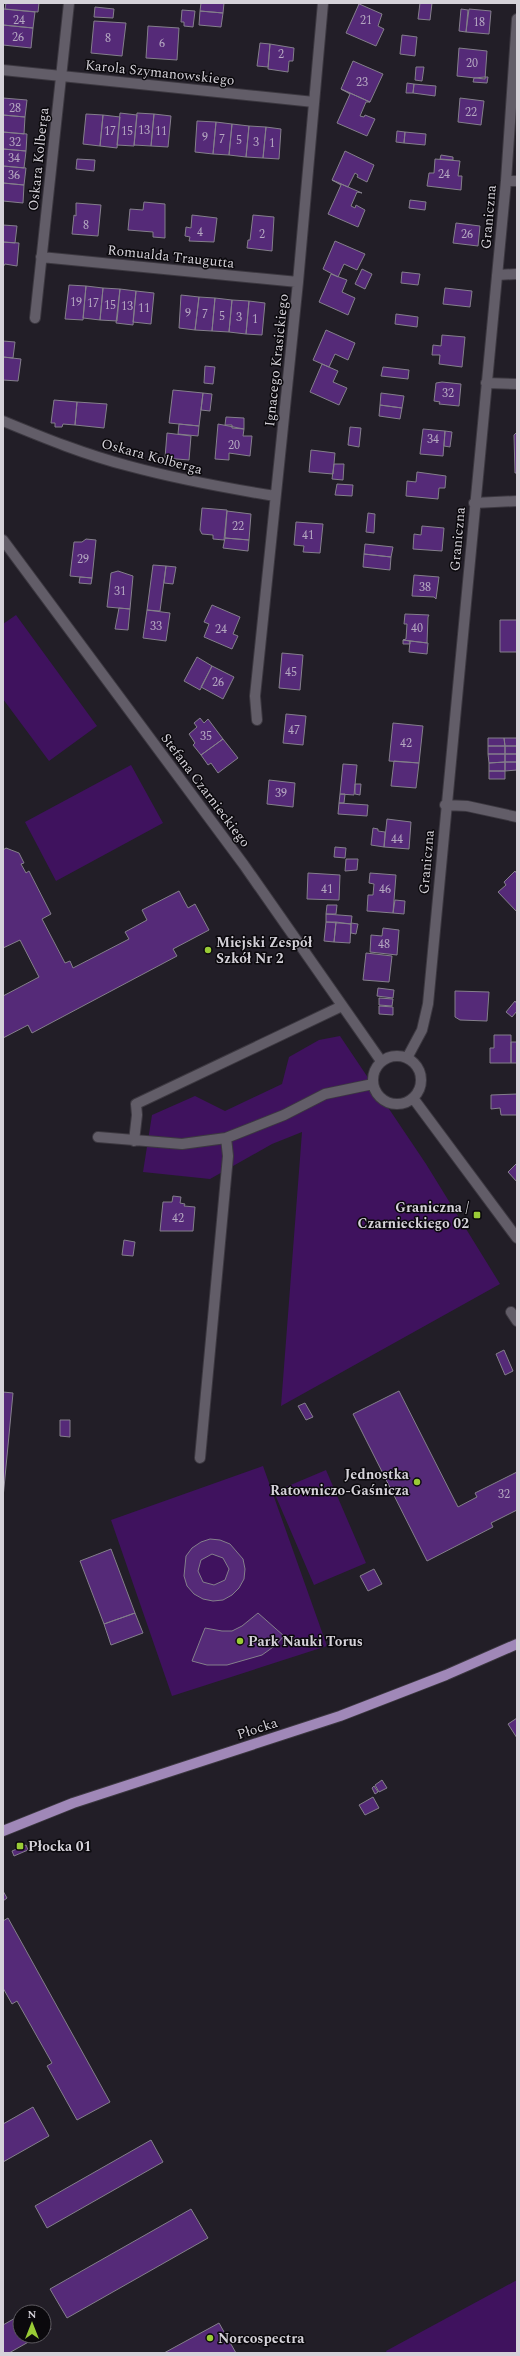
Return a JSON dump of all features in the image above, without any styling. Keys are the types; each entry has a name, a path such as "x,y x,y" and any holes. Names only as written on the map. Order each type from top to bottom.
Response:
{"main road":[{"name":"Płocka","path":"3,1831 73,1804 340,1716 446,1675 517,1644"}],"street":[{"name":"Oskara Kolberga","path":"36,318 41,257 69,3"},
{"name":"Ignacego Krasickiego","path":"257,720 255,696 298,282 323,3"},
{"name":"Graniczna","path":"407,1058 422,1030 428,1004 474,503 506,181 517,19"},
{"name":"Karola Szymanowskiego","path":"3,70 314,102"},
{"path":"506,181 517,181"},
{"name":"Romualda Traugutta","path":"41,257 298,282"},
{"path":"497,274 517,274"},
{"path":"486,383 517,384"},
{"name":"Oskara Kolberga","path":"3,421 55,443 127,466 199,483 275,496"},
{"path":"474,503 517,502"},
{"name":"Stefana Czarnieckiego","path":"3,540 244,864 381,1061"},
{"path":"446,805 467,806 517,817"},
{"path":"134,1141 137,1115 136,1104 342,1006"},
{"path":"395,1055 407,1058 417,1064 422,1080 420,1088 414,1098 403,1104 387,1102 376,1091 373,1084 373,1076 381,1061 395,1055"},
{"path":"98,1137 182,1144 226,1138 284,1115 325,1094 373,1084"},
{"path":"414,1098 517,1238"},
{"path":"200,1458 228,1156 226,1138"},
{"path":"511,1312 517,1321"}],"shaded area":[{"path":"16,615 97,726 49,761 3,699 3,624"},
{"path":"131,765 163,823 56,881 25,822"},
{"path":"340,1036 426,1164 500,1284 281,1406 302,1132 272,1144 210,1179 143,1172 152,1115 195,1096 225,1111 282,1084 289,1057 319,1040"},
{"path":"263,1466 327,1646 172,1696 111,1520"},
{"path":"326,1470 366,1563 314,1585 274,1492"},
{"path":"517,2280 517,2353 387,2353 386,2351"}],"building":[{"path":"6,3 39,3 38,12 5,9"},
{"path":"201,3 224,3 223,13 200,11"},
{"path":"357,3 382,14 378,26 384,29 376,46 346,33 359,4"},
{"path":"420,3 432,3 430,20 418,19"},
{"path":"95,7 114,9 113,18 94,17"},
{"path":"3,9 35,12 33,28 3,25"},
{"path":"461,9 468,10 466,32 459,31"},
{"path":"469,9 491,11 489,34 466,32"},
{"path":"182,10 195,11 193,27 184,26 184,22 181,22"},
{"path":"200,11 223,13 221,27 199,25"},
{"path":"94,21 126,23 122,56 91,53"},
{"path":"3,25 33,28 31,48 3,45"},
{"path":"148,26 179,28 177,60 146,58"},
{"path":"402,35 417,37 415,56 400,54"},
{"path":"260,43 270,44 268,67 257,66"},
{"path":"270,44 294,48 293,61 289,61 288,72 268,69"},
{"path":"459,48 487,51 485,79 457,76"},
{"path":"353,61 383,74 370,102 341,89"},
{"path":"416,67 424,67 422,81 415,80"},
{"path":"488,77 487,83 473,82 474,78"},
{"path":"407,83 414,84 413,93 406,93"},
{"path":"414,84 436,86 435,96 413,93"},
{"path":"341,89 370,102 366,102 360,116 364,117 365,115 375,119 367,136 337,123 350,94"},
{"path":"3,98 27,100 25,117 3,115"},
{"path":"460,98 484,101 481,125 458,122"},
{"path":"120,113 137,115 134,146 117,145"},
{"path":"137,113 154,114 151,146 134,145"},
{"path":"86,114 103,115 100,146 83,144"},
{"path":"154,114 171,116 168,147 151,146"},
{"path":"3,115 25,117 24,134 3,132"},
{"path":"103,115 120,117 117,148 100,146"},
{"path":"197,121 216,122 213,154 195,152"},
{"path":"216,122 232,124 229,155 213,154"},
{"path":"232,124 249,126 246,157 229,155"},
{"path":"249,126 266,127 263,158 246,157"},
{"path":"266,127 281,129 279,159 263,158"},
{"path":"397,131 405,132 404,143 396,142"},
{"path":"3,132 27,134 26,151 3,149"},
{"path":"405,132 426,134 425,145 404,143"},
{"path":"3,149 26,151 24,168 3,166"},
{"path":"345,151 374,165 367,182 357,177 358,175 355,173 348,187 332,180"},
{"path":"441,155 453,157 453,160 440,159"},
{"path":"77,159 95,160 94,171 76,169"},
{"path":"435,159 460,161 458,176 462,176 461,190 427,186 429,173 434,173"},
{"path":"3,166 26,168 24,185 3,183"},
{"path":"332,180 362,193 357,192 351,206 355,208 356,205 365,210 358,227 328,214 341,185"},
{"path":"3,183 24,185 23,203 3,201"},
{"path":"410,200 426,202 425,210 409,208"},
{"path":"144,202 165,204 165,238 153,237 153,232 128,230 130,209 143,210"},
{"path":"76,203 101,205 98,236 72,234 74,215 76,216"},
{"path":"192,215 217,218 214,242 189,241 190,237 185,236 186,227 191,228"},
{"path":"253,215 274,217 272,251 247,248 248,240 250,240"},
{"path":"456,223 480,226 478,246 453,243"},
{"path":"3,225 17,226 15,243 3,242"},
{"path":"335,241 365,254 357,270 344,264 338,277 323,269"},
{"path":"3,242 19,243 17,266 5,264 3,267"},
{"path":"362,269 372,274 365,289 355,284"},
{"path":"402,272 420,274 418,285 401,283"},
{"path":"331,274 347,280 342,292 355,298 348,315 319,302"},
{"path":"69,285 86,286 83,320 65,319"},
{"path":"86,286 103,288 100,320 83,318"},
{"path":"103,288 120,289 117,321 100,320"},
{"path":"445,288 472,291 470,307 443,304"},
{"path":"120,289 136,291 133,325 116,323"},
{"path":"136,291 154,293 151,324 133,322"},
{"path":"181,295 199,297 195,330 179,328"},
{"path":"199,297 215,298 212,331 195,330"},
{"path":"215,298 232,300 229,332 212,331"},
{"path":"232,300 249,301 246,334 229,332"},
{"path":"249,301 265,303 262,335 246,334"},
{"path":"396,314 418,317 417,327 395,324"},
{"path":"326,330 355,343 348,360 335,354 329,367 313,360"},
{"path":"442,335 465,337 462,367 439,364 440,355 432,355 433,345 441,346"},
{"path":"3,341 15,342 13,358 3,357"},
{"path":"3,357 21,359 18,381 3,380"},
{"path":"322,364 338,371 333,382 347,388 339,405 310,392"},
{"path":"205,366 215,367 213,384 204,383"},
{"path":"383,367 409,370 408,379 381,376"},
{"path":"442,382 461,384 459,406 439,404 440,402 434,401 436,383"},
{"path":"173,390 203,393 199,426 169,423"},
{"path":"203,393 212,394 210,411 201,410"},
{"path":"381,393 404,396 402,408 380,405"},
{"path":"54,400 77,402 75,425 63,424 62,427 55,427 55,423 51,423"},
{"path":"77,402 107,404 104,428 75,425"},
{"path":"380,405 402,408 400,419 379,416"},
{"path":"226,417 244,418 244,429 232,428 232,425 225,425"},
{"path":"179,424 199,426 198,436 178,434"},
{"path":"218,424 244,429 243,436 252,436 250,456 229,453 229,460 215,459"},
{"path":"350,427 361,428 359,447 348,445"},
{"path":"423,429 445,431 443,456 420,454"},
{"path":"445,431 452,432 450,447 444,446"},
{"path":"517,432 517,473 515,473 514,435"},
{"path":"167,433 191,436 189,460 165,458"},
{"path":"311,450 335,453 333,474 309,472"},
{"path":"334,464 344,464 343,480 332,479"},
{"path":"417,472 446,476 445,488 439,488 438,499 406,496 407,481 416,482"},
{"path":"337,484 353,485 352,496 335,495"},
{"path":"202,508 227,510 224,540 213,539 213,535 202,534 200,530"},
{"path":"227,511 251,514 249,540 225,538"},
{"path":"368,513 375,514 374,533 366,532"},
{"path":"296,522 323,524 320,553 303,552 304,546 294,545"},
{"path":"422,526 444,528 442,551 413,549 414,534 421,535"},
{"path":"225,538 249,540 248,551 223,548"},
{"path":"86,539 96,540 92,578 70,576 74,542 82,542"},
{"path":"365,544 393,547 391,557 364,554"},
{"path":"364,554 391,557 390,570 363,567"},
{"path":"153,565 166,566 160,611 147,610"},
{"path":"166,566 176,567 173,584 164,583"},
{"path":"118,571 133,576 130,609 107,607 111,573"},
{"path":"414,575 439,577 436,599 434,597 412,596"},
{"path":"80,577 92,578 91,584 79,583"},
{"path":"212,605 240,617 233,634 238,636 232,649 204,637 209,624 204,622"},
{"path":"119,608 130,609 128,630 115,629"},
{"path":"147,610 170,613 166,641 143,638"},
{"path":"405,614 429,615 427,643 403,640 406,639 407,624 404,624"},
{"path":"500,620 517,620 517,652 500,652"},
{"path":"403,640 410,641 410,644 403,644"},
{"path":"410,641 428,643 427,654 409,652"},
{"path":"282,653 303,655 300,690 279,688"},
{"path":"197,657 212,666 200,690 184,681"},
{"path":"212,666 234,677 223,699 201,687"},
{"path":"286,714 306,716 303,745 283,743"},
{"path":"200,718 204,723 208,719 223,739 201,755 193,745 195,743 189,734 197,727 194,723"},
{"path":"393,723 423,726 419,763 389,761"},
{"path":"488,738 504,738 505,746 488,746"},
{"path":"504,738 517,738 517,746 505,746"},
{"path":"223,739 238,758 218,773 211,763 208,765 201,755"},
{"path":"488,746 505,746 505,754 488,754"},
{"path":"505,746 517,746 517,754 505,754"},
{"path":"488,754 505,754 505,762 489,763"},
{"path":"505,754 517,754 517,762 505,762"},
{"path":"394,761 419,763 416,788 391,786"},
{"path":"505,762 505,771 489,771 489,763"},
{"path":"505,762 517,762 517,770 505,771"},
{"path":"343,764 357,765 354,795 340,794"},
{"path":"489,771 505,771 505,779 489,779"},
{"path":"269,780 295,783 293,807 267,804"},
{"path":"355,784 361,784 360,795 355,794"},
{"path":"340,794 345,794 344,803 339,803"},
{"path":"339,803 368,805 367,816 338,814"},
{"path":"387,819 411,822 409,849 384,847"},
{"path":"373,828 378,829 378,831 385,832 384,847 371,845"},
{"path":"335,847 346,848 345,858 334,857"},
{"path":"6,848 19,853 24,863 21,864 26,873 29,871 51,914 42,919 65,963 70,961 73,968 129,939 125,932 147,920 142,910 179,891 188,908 195,904 209,930 173,949 177,956 32,1033 28,1025 3,1038 3,996 39,977 20,940 3,948 3,850"},
{"path":"346,859 358,859 357,870 345,871"},
{"path":"515,871 517,874 517,912 498,892 506,885 504,882"},
{"path":"308,873 340,875 339,900 307,899"},
{"path":"370,873 396,875 393,913 367,911 368,895 373,895 374,884 369,883"},
{"path":"395,900 405,901 404,914 393,913"},
{"path":"327,905 337,905 336,914 326,914"},
{"path":"326,914 352,916 351,924 326,922"},
{"path":"326,922 336,922 334,942 324,941"},
{"path":"336,922 351,924 350,943 334,942"},
{"path":"351,923 358,924 356,934 351,933"},
{"path":"383,928 399,930 397,955 370,952 371,935 382,936"},
{"path":"366,953 392,956 389,982 363,980"},
{"path":"378,988 394,990 393,998 377,996"},
{"path":"455,991 489,992 487,1021 460,1020 455,1017"},
{"path":"379,998 393,999 392,1006 379,1005"},
{"path":"515,1001 517,1004 517,1011 512,1017 506,1012"},
{"path":"379,1006 393,1007 393,1015 379,1014"},
{"path":"494,1035 511,1035 511,1063 490,1063 490,1048 494,1048"},
{"path":"511,1042 517,1042 517,1063 511,1063"},
{"path":"517,1094 517,1115 501,1115 500,1108 491,1109 491,1095"},
{"path":"517,1163 517,1182 508,1172"},
{"path":"173,1196 181,1197 180,1203 185,1204 184,1206 195,1207 193,1231 160,1231 163,1202 172,1202"},
{"path":"124,1240 135,1242 133,1256 122,1255"},
{"path":"504,1350 513,1371 505,1375 496,1354"},
{"name":"Jednostka Ratowniczo-Gaśnicza","path":"399,1391 458,1507 477,1497 475,1493 517,1472 517,1510 491,1523 493,1527 427,1561 353,1414"},
{"path":"3,1392 13,1393 3,1498"},
{"path":"305,1403 313,1417 306,1420 298,1406"},
{"path":"60,1420 70,1420 70,1437 60,1436"},
{"path":"210,1539 220,1540 230,1544 243,1559 245,1569 244,1579 239,1588 232,1595 223,1600 213,1601 203,1599 194,1594 187,1586 184,1576 186,1556 192,1548 201,1542","holes":["212,1554 223,1558 229,1569 225,1580 214,1585 203,1582 198,1571 201,1560"]},
{"path":"111,1549 135,1613 104,1624 80,1561"},
{"path":"374,1569 382,1584 368,1591 360,1576"},
{"path":"135,1613 143,1633 111,1645 104,1624"},
{"name":"Park Nauki Torus","path":"258,1613 284,1636 276,1645 262,1655 227,1665 207,1665 192,1661 205,1628 232,1631 242,1626"},
{"path":"517,1718 517,1738 508,1724"},
{"path":"382,1780 387,1788 379,1792 375,1785"},
{"path":"374,1786 378,1792 375,1794 372,1788"},
{"path":"373,1797 379,1808 365,1815 359,1805"},
{"path":"26,1845 28,1850 14,1856 12,1851"},
{"path":"3,1891 7,1898 3,1901"},
{"path":"8,1918 110,2102 77,2120 47,2066 52,2063 17,2001 12,2004 3,1988 3,1921"},
{"path":"33,2107 49,2136 3,2162 3,2124"},
{"path":"151,2140 163,2162 47,2228 35,2206"},
{"path":"191,2209 208,2238 67,2318 50,2289"},
{"path":"12,2320 12,2344 25,2344 9,2353 3,2353 3,2325"},
{"name":"Norcospectra","path":"219,2323 236,2353 164,2353"}],"place":[{"name":"Miejski Zespół Szkół Nr 2","path":"208,950"},
{"name":"Graniczna / Czarnieckiego 02","path":"477,1215"},
{"name":"Jednostka Ratowniczo-Gaśnicza","path":"417,1482"},
{"name":"Park Nauki Torus","path":"240,1641"},
{"name":"Płocka 01","path":"20,1846"},
{"name":"Norcospectra","path":"210,2338"}]}
